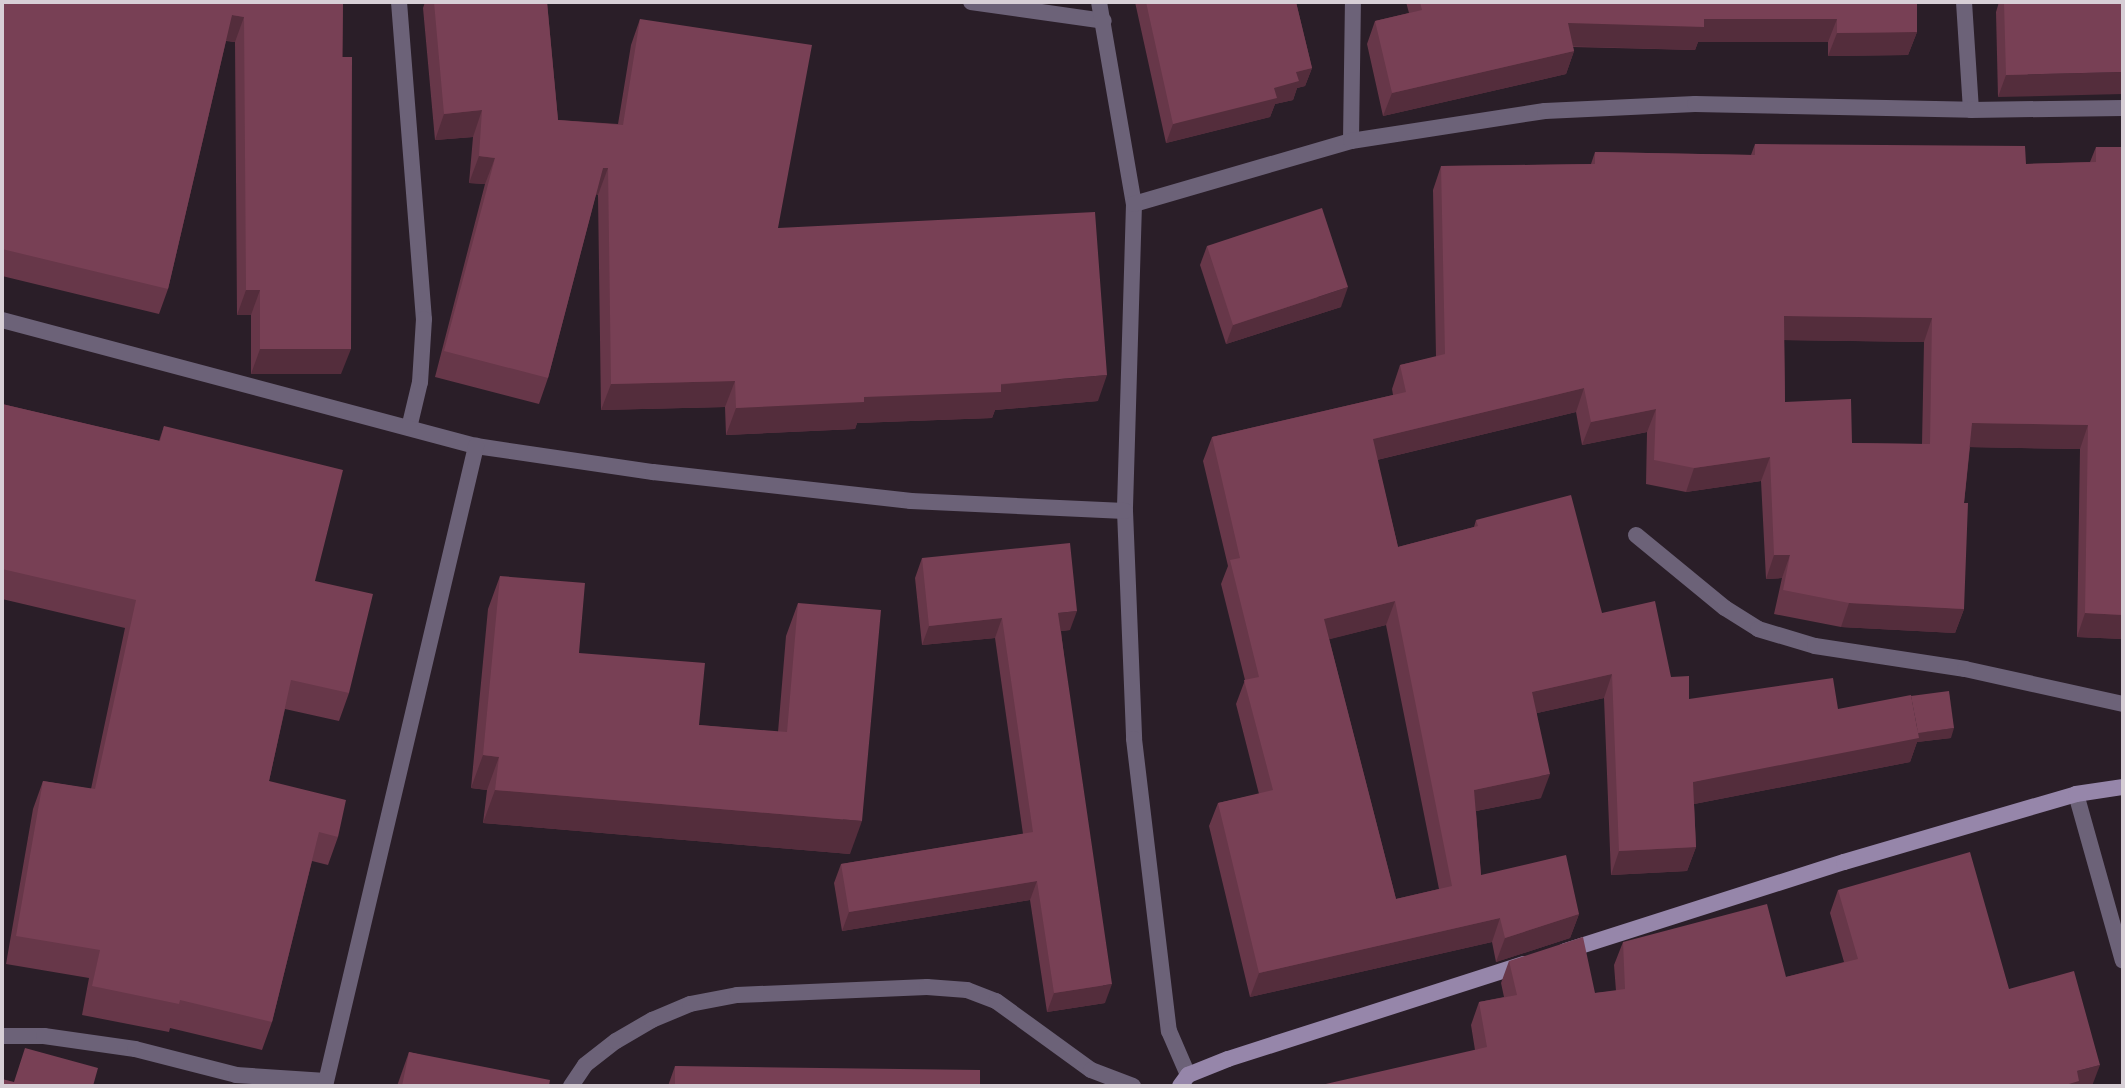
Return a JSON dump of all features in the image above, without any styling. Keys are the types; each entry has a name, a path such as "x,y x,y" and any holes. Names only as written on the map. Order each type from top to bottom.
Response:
{"main road":[{"path":"1184,1081 1228,1059 1768,886 2076,794 2123,787"}],"street":[{"path":"399,2 424,319 420,382 409,428"},
{"path":"971,2 1104,21"},
{"path":"1099,2 1134,204 1125,511 1134,739 1169,1031 1184,1081"},
{"path":"1351,141 1353,2"},
{"path":"1964,2 1971,110"},
{"path":"1134,204 1351,141 1545,111 1695,104 1971,110 2123,108"},
{"path":"2,320 476,446 653,472 911,501 1125,511"},
{"path":"2,1036 44,1036 135,1049 236,1075 325,1084 476,446"},
{"path":"1636,535 1725,608 1758,629 1815,646 1965,669 2123,704"},
{"path":"2076,794 2123,961"},
{"path":"571,1086 585,1065 616,1041 652,1020 690,1004 737,995 927,987 967,990 996,1001 1091,1070 1133,1086"}],"building":[{"path":"2,2 343,2 342,57 352,57 351,349 260,349 260,290 246,290 244,17 232,15 168,289 2,249"},
{"path":"434,2 547,2 558,120 623,125 640,19 812,45 778,228 1095,212 1107,375 1001,384 1001,392 864,397 864,402 736,408 735,381 611,384 608,168 603,168 548,378 444,351 495,158 479,156 482,110 444,114"},
{"path":"1146,2 1296,2 1312,68 1296,72 1299,81 1274,88 1277,98 1173,124"},
{"path":"1420,2 1917,2 1917,32 1837,33 1837,19 1704,19 1704,27 1568,23 1574,51 1392,93 1375,21 1422,10"},
{"path":"2004,2 2123,2 2123,72 2006,75"},
{"path":"1755,144 2025,146 2026,164 2096,162 2096,147 2123,147 2123,615 2085,613 2088,425 1972,423 1964,503 1968,503 1964,609 1849,603 1783,590 1790,555 1774,555 1770,457 1694,468 1654,460 1656,409 1591,422 1584,388 1373,439 1398,547 1478,526 1476,520 1571,495 1602,613 1655,601 1671,677 1689,676 1689,699 1833,678 1838,709 1911,695 1919,738 1693,782 1696,847 1619,851 1612,674 1532,692 1550,774 1474,790 1481,875 1566,855 1579,914 1505,938 1500,918 1259,973 1218,803 1273,790 1244,680 1259,677 1230,560 1240,558 1212,437 1406,392 1400,365 1445,354 1441,166 1595,164 1595,152 1755,155","holes":["1784,316 1932,318 1930,444 1852,443 1851,399 1785,402","1395,601 1452,886 1396,899 1324,619"]},
{"path":"1322,208 1348,287 1233,325 1207,246"},
{"path":"2,404 160,441 164,426 343,470 315,581 373,594 349,693 291,680 269,781 346,800 338,837 319,832 272,1022 180,1000 179,1004 92,986 100,950 16,936 43,781 95,789 136,600 2,569"},
{"path":"1070,543 1077,611 1058,613 1112,984 1054,993 1037,881 849,912 841,864 1033,832 1002,618 929,626 922,558"},
{"path":"500,576 585,583 579,653 705,663 699,725 787,732 798,603 881,610 862,821 495,790 499,757 483,755"},
{"path":"1949,691 1954,728 1918,733 1911,696"},
{"path":"1970,852 2009,989 2074,971 2100,1065 2077,1071 2079,1081 2062,1086 1317,1086 1487,1047 1479,1002 1517,995 1509,961 1583,937 1595,993 1625,989 1623,942 1767,904 1786,977 1858,959 1838,890"},
{"path":"25,1048 98,1068 93,1086 2,1086 2,1079 14,1082"},
{"path":"409,1052 550,1080 549,1086 402,1086"},
{"path":"675,1066 980,1070 980,1086 675,1086"}]}
